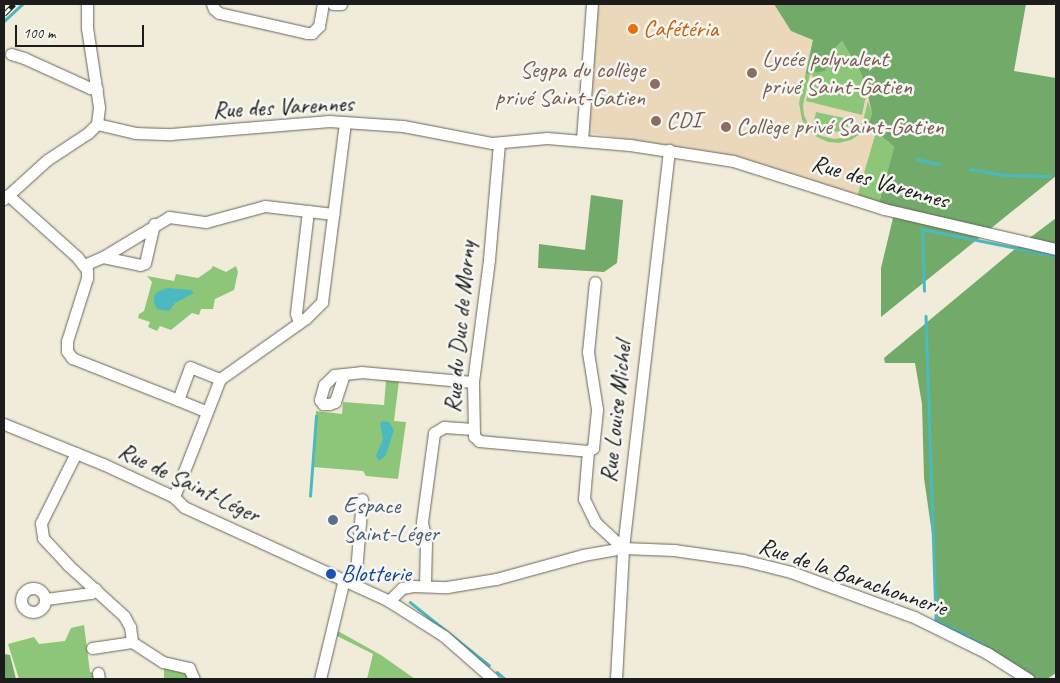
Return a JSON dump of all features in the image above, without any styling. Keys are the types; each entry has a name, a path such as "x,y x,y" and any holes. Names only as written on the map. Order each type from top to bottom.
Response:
{"street":[{"path":"87,4 86,28 97,89 99,117 97,124 88,133 46,160 6,197 84,265 87,278 67,341 70,355 76,360 207,412"},
{"path":"212,4 214,10 219,13 307,34 316,31 319,26 323,4"},
{"path":"333,4 341,4"},
{"path":"582,140 592,4"},
{"path":"11,54 90,88 97,89"},
{"name":"Rue des Varennes","path":"97,124 135,133 171,134 320,122 346,122 412,127 477,141 499,143 547,138 669,150 733,161 884,210 1056,249"},
{"path":"174,497 220,379 299,323 319,307 324,298 346,122"},
{"name":"Rue du Duc de Morny","path":"499,143 489,260 473,382 474,436 479,441 588,451"},
{"name":"Rue Louise Michel","path":"616,679 623,548 669,150"},
{"path":"84,265 103,257 154,224 169,217 202,222 213,221 260,206 334,214"},
{"path":"299,323 296,313 308,211"},
{"path":"103,257 140,265 145,263 154,224"},
{"path":"595,282 588,352 597,409 593,448 588,451 584,499 595,522 623,548"},
{"path":"178,400 190,367 220,379"},
{"path":"344,374 361,372 473,382"},
{"name":"Rue de Saint-Léger","path":"4,424 76,453 174,497 184,507 389,601 444,636 491,678"},
{"path":"425,586 426,541 422,522 434,433 444,427 473,429"},
{"path":"76,453 41,523 41,534 46,543 128,621 132,642"},
{"path":"320,679 349,582 362,499"},
{"name":"Rue de la Barachonnerie","path":"389,601 402,588 447,587 496,579 583,555 623,548 696,552 743,560 791,572 914,617 951,634 1028,679"},
{"path":"46,599 91,593 95,589"},
{"path":"92,648 132,642 163,662 189,668 194,679"}],"shaded area":[{"name":"Lycée polyvalent privé Saint-Gatien","path":"595,4 933,4 879,203 715,153 589,133 586,129"}],"green space":[{"path":"774,4 1026,4 1014,71 1056,78 1056,176 881,317 881,268 893,218 879,203 894,147 868,125 872,114 867,90 860,71 842,41 831,52 825,71 806,74 813,40 791,31"},
{"path":"813,40 825,71 831,52 842,41 860,71 867,91 862,115 806,101 813,76 810,74 803,105 804,115 808,124 822,136 834,139 841,138 858,129 863,121 868,101 872,114 868,125 851,140 839,143 828,142 808,130 802,120 799,103"},
{"path":"816,112 849,119 846,134 813,127"},
{"path":"876,132 894,147 879,203 857,197"},
{"path":"591,195 623,200 617,263 604,272 538,268 539,244 585,250"},
{"path":"1056,218 1056,673 1047,679 1028,679 936,627 934,548 924,478 922,404 915,363 885,363 884,358 1015,249"},
{"path":"213,266 226,272 236,266 238,272 234,290 215,299 213,309 201,309 199,315 192,313 171,330 160,326 157,331 148,327 150,322 138,318 139,314 144,311 152,282 147,276 174,281 176,274 198,278"},
{"path":"386,380 399,381 394,421 406,422 398,479 366,476 363,471 313,467 316,411 342,414 343,402 384,405"},
{"path":"84,625 90,672 95,673 96,679 19,679 8,644 34,637 39,644 65,641 71,628"},
{"path":"336,630 381,655 415,679 367,679 373,654 335,635"},
{"path":"4,654 10,655 16,679 4,679"},
{"path":"164,667 184,670 191,679 164,679"}],"water":[{"path":"167,288 191,290 194,293 175,303 169,311 157,309 154,303 154,296 157,292"},
{"path":"382,421 389,422 394,430 386,455 379,461 376,456 383,439 380,423"}],"waterway":[{"path":"4,21 22,4"},
{"path":"917,159 939,164"},
{"path":"970,169 1005,175 1050,176"},
{"path":"924,291 922,229 1056,256"},
{"path":"926,316 936,620 969,636"},
{"path":"310,496 316,416"},
{"path":"410,602 489,665"},
{"path":"975,639 988,648"},
{"path":"497,672 505,679"},
{"path":"1031,675 1037,679"}],"railway":[{"path":"4,14 14,4"}],"place":[{"name":"Cafétéria","path":"633,29"},
{"name":"Lycée polyvalent privé Saint-Gatien","path":"752,73"},
{"name":"Segpa du collège privé Saint-Gatien","path":"655,84"},
{"name":"CDI","path":"656,121"},
{"name":"Collège privé Saint-Gatien","path":"726,127"},
{"name":"Espace Saint-Léger","path":"333,520"},
{"name":"Blotterie","path":"331,574"}]}
